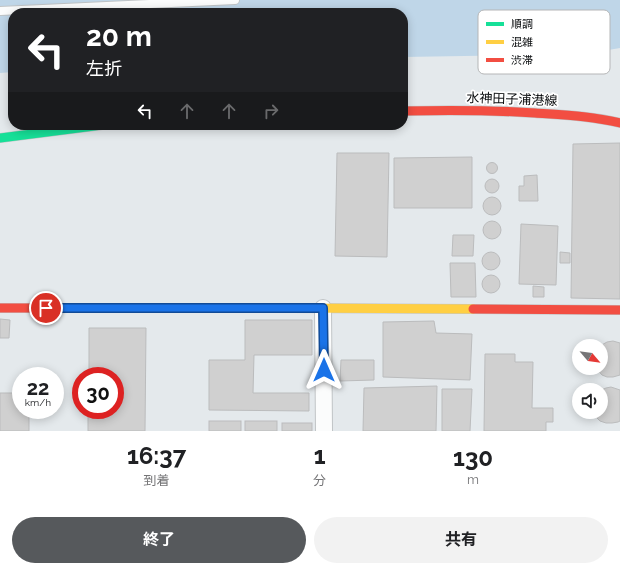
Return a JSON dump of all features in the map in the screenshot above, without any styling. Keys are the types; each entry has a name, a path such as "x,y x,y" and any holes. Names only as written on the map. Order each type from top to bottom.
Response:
{"street":[{"name":"水神田子浦港線","path":"408,111 514,111 592,117 620,123"},
{"path":"0,138 63,130"},
{"path":"0,308 620,310"},
{"path":"323,308 324,431"}],"lane":[{"path":"64,8 235,0"}],"shaded area":[{"path":"0,0 620,0 620,48 610,50 610,10 478,10 478,56 408,57 408,8 8,8 8,72 0,73"}],"building":[{"path":"620,143 620,299 571,298 573,144"},
{"path":"337,153 389,153 387,257 335,256"},
{"path":"472,157 472,208 394,208 394,158"},
{"path":"490,163 494,163 496,164 496,172 490,173 487,170 487,166"},
{"path":"537,175 538,201 519,201 519,186 524,186 524,176"},
{"path":"492,179 497,181 499,186 497,191 492,193 487,191 485,186 487,181"},
{"path":"492,197 498,200 501,206 498,212 492,215 486,212 483,206 486,200"},
{"path":"492,221 498,224 501,230 498,236 492,239 486,236 483,230 486,224"},
{"path":"521,224 558,226 556,285 519,284"},
{"path":"453,235 474,235 473,256 452,256"},
{"path":"491,252 497,255 500,261 497,267 491,270 485,267 482,261 485,255"},
{"path":"560,252 570,253 570,263 560,263"},
{"path":"450,263 475,263 476,297 451,297"},
{"path":"491,275 497,278 500,284 497,290 491,293 485,290 482,284 485,278"},
{"path":"533,286 544,287 544,297 533,297"},
{"path":"0,319 10,320 9,338 0,338"},
{"path":"245,320 312,320 312,355 254,355 253,393 309,393 309,411 209,410 209,360 245,360"},
{"path":"434,321 436,333 472,334 470,380 383,377 383,322"},
{"path":"89,328 146,328 145,431 88,431 88,419 124,419 124,367 89,367"},
{"path":"613,341 620,343 620,375 613,377 602,375 608,375 608,342"},
{"path":"485,354 515,354 515,362 533,362 532,408 553,408 553,422 546,422 546,431 484,431"},
{"path":"341,360 374,360 374,380 340,381"},
{"path":"437,386 436,431 363,431 364,388"},
{"path":"608,388 620,390 620,421 618,422 606,423 598,419 608,419"},
{"path":"442,389 472,389 470,431 442,431"},
{"path":"0,393 12,393 12,419 29,419 29,431 0,431"},
{"path":"209,421 241,421 241,431 209,431"},
{"path":"245,421 277,421 277,431 245,431"},
{"path":"282,423 312,423 312,431 282,431"}],"traffic: fast":[{"path":"0,138 63,130"}],"traffic: slow":[{"path":"292,308 473,309"}],"traffic: jam":[{"path":"408,111 469,110 518,112 578,116 620,123"},
{"path":"0,308 292,308"},
{"path":"473,309 620,310"}],"route":[{"path":"46,308 323,308 324,370"}]}
